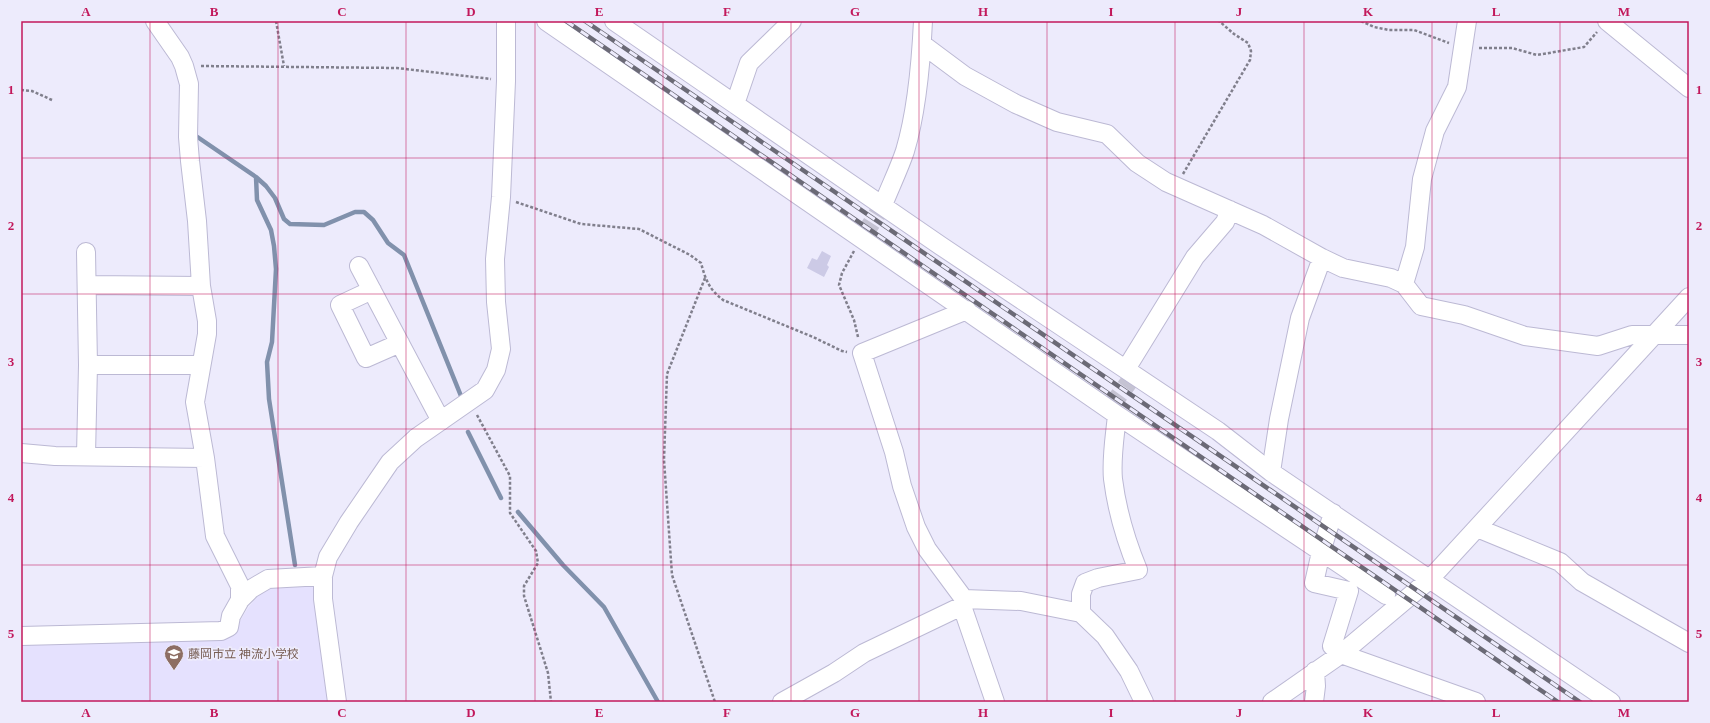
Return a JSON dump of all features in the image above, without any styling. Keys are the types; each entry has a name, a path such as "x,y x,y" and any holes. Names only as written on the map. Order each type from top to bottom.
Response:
{"street":[{"path":"155,21 184,66 189,84 189,155 197,221 201,286 207,321 207,334 195,402 214,536 240,586 240,600"},
{"path":"337,702 323,599 323,576 328,557 390,462 416,438 485,390 496,370 501,349 496,302 496,259 501,197 506,81 506,21"},
{"path":"546,21 1118,415 1386,595"},
{"path":"614,21 882,205 1218,431 1271,472 1611,702"},
{"path":"734,104 749,63 792,21"},
{"path":"882,205 904,152 912,125 922,44 923,21"},
{"path":"1404,284 1414,247 1422,179 1435,131 1457,86 1467,21"},
{"path":"1602,26 1689,88"},
{"path":"922,44 965,76 1016,104 1057,122 1107,134 1137,163 1176,187 1263,225 1343,268 1391,278 1404,284 1421,306 1464,315 1525,336 1598,346 1632,334 1689,335"},
{"path":"1126,369 1195,257 1225,222 1230,210"},
{"path":"86,252 88,365 86,455"},
{"path":"1271,472 1279,419 1300,318 1322,258"},
{"path":"359,266 441,421"},
{"path":"87,286 201,286"},
{"path":"372,290 340,305 366,358 400,343"},
{"path":"1272,702 1341,654 1429,580 1689,297"},
{"path":"967,310 862,353 894,452 902,486 916,527 927,549 963,602 995,702"},
{"path":"88,365 201,365"},
{"path":"1081,613 1081,594 1085,583 1098,578 1138,570 1124,534 1113,479 1113,452 1118,415"},
{"path":"21,453 55,456 86,455 204,458"},
{"path":"1333,513 1321,552 1314,583 1349,591 1332,646 1341,654 1476,702"},
{"path":"1477,528 1560,562 1582,582 1689,643"},
{"path":"21,636 221,631 229,627 231,616 240,600 251,589 268,579 323,576"},
{"path":"782,702 834,673 864,653 963,602 1021,601 1081,613 1105,636 1129,671 1144,702"},
{"path":"1314,702 1316,686 1315,671"}],"path":[{"path":"276,21 284,66"},
{"path":"1176,187 1250,60 1251,51 1248,44 1219,21"},
{"path":"1361,21 1374,27 1389,30 1414,30 1463,48 1512,48 1538,55 1584,47 1602,26"},
{"path":"184,66 397,68 506,81"},
{"path":"21,90 32,91 52,100"},
{"path":"501,197 581,224 639,229 696,259 701,264 705,278 713,292 723,300 813,337 842,351 862,353 854,320 840,286 842,273 862,238"},
{"path":"705,278 667,374 664,460 672,575 715,702"},
{"path":"470,401 510,476 510,513 536,551 538,562 524,586 524,596 548,673 551,702"}],"shaded area":[{"name":"藤岡市立 神流小学校","path":"309,585 317,590 332,702 21,702 21,640 234,631 248,608 264,588"}],"building":[{"path":"822,251 831,256 827,265 829,267 824,277 807,268 812,258 817,260"}],"waterway":[{"path":"194,133 196,136 256,177 266,186 275,198 284,219 290,224 324,225 355,212 364,212 373,220 388,243 404,255 461,396"},
{"path":"256,177 257,200 271,230 274,246 276,269 272,342 267,362 269,399 295,565"},
{"path":"468,432 501,498"},
{"path":"518,512 563,565 604,607 658,702"}],"tunnel":[{"path":"862,238 883,205"},
{"path":"1109,409 1134,375"}],"railway":[{"path":"566,21 1558,702"},
{"path":"585,21 1580,702"}],"place":[{"name":"藤岡市立 神流小学校","path":"174,671"}]}
